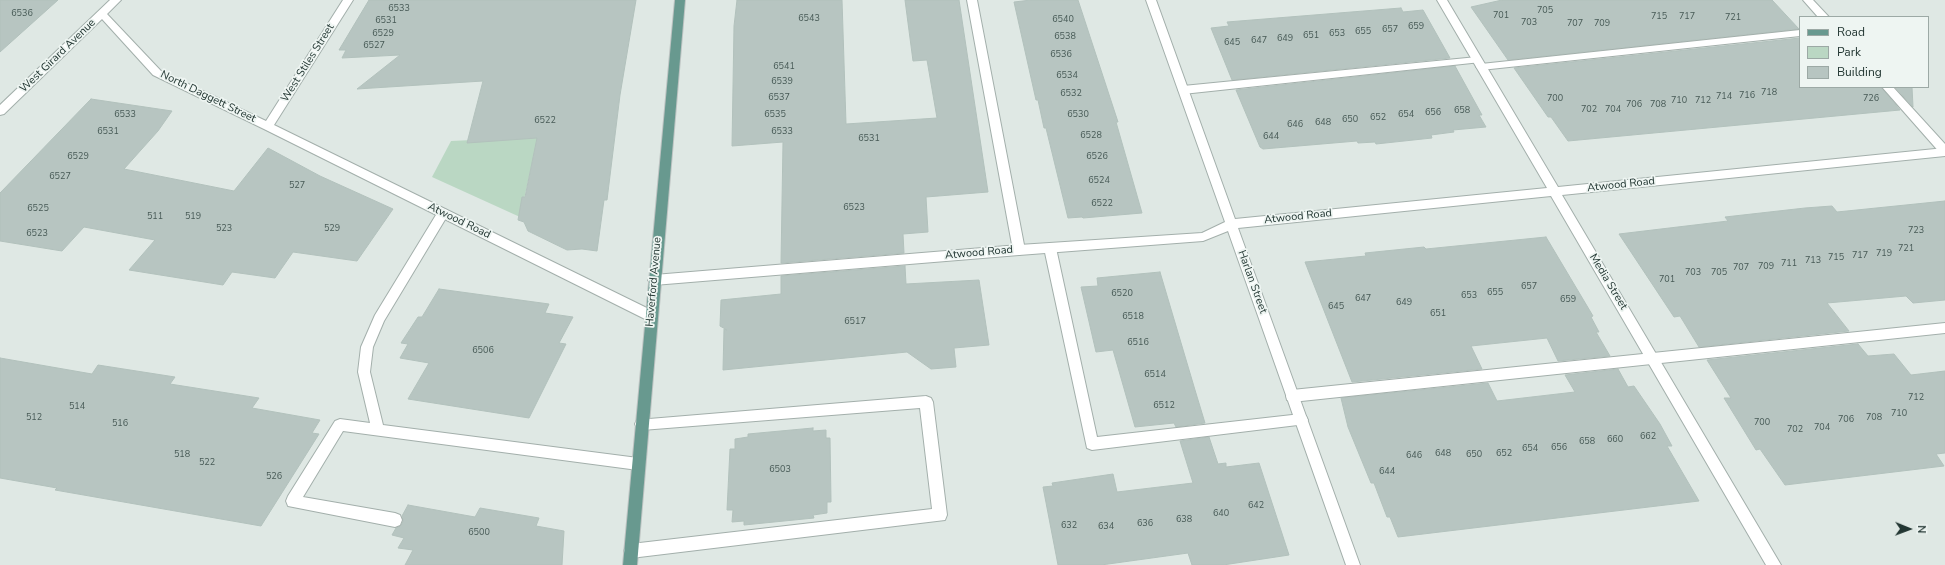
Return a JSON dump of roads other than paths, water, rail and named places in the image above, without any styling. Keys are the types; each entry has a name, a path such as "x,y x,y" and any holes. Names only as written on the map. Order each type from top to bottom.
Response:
{"main road":[{"name":"Haverford Avenue","path":"630,565 654,280 680,0"}],"street":[{"name":"West Girard Avenue","path":"0,111 116,0"},
{"name":"West Stiles Street","path":"268,126 348,0"},
{"path":"972,0 1019,250"},
{"name":"Harlan Street","path":"1151,0 1353,565"},
{"name":"Media Street","path":"1442,0 1774,565"},
{"path":"1808,0 1823,16"},
{"name":"North Daggett Street","path":"102,14 156,72 268,126"},
{"path":"1183,90 1479,64 1799,32"},
{"path":"1888,88 1945,152"},
{"name":"Atwood Road","path":"268,126 651,316"},
{"name":"Atwood Road","path":"654,280 1019,250 1203,237 1231,224 1945,152"},
{"path":"378,430 364,372 367,347 379,319 442,213"},
{"path":"1050,248 1092,444 1301,420"},
{"path":"1292,396 1945,328"},
{"path":"631,551 940,515 926,402 642,424"},
{"path":"395,520 293,501 340,425 638,464"}]}
